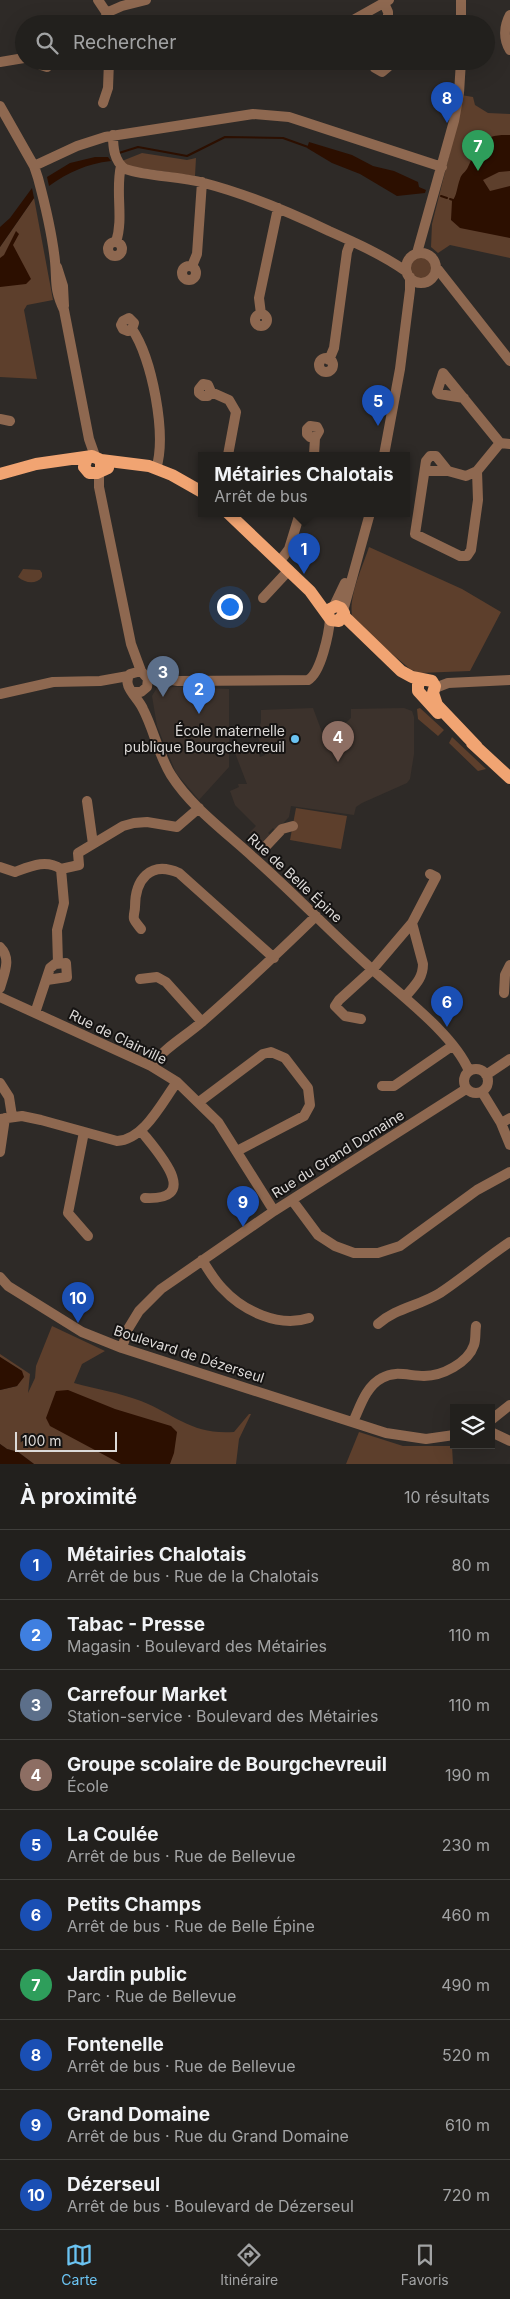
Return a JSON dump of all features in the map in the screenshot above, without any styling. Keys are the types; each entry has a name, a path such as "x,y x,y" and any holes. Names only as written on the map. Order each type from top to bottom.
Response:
{"main road":[{"path":"0,474 36,464 62,461 95,464 125,463 156,469 179,478 198,490"},
{"path":"232,517 336,614 399,669 427,688 437,705 510,778"}],"street":[{"path":"98,0 106,13 122,6 146,0"},
{"path":"461,15 462,0"},
{"path":"362,15 387,1 388,15"},
{"path":"510,15 505,36 510,50"},
{"path":"0,62 15,60"},
{"path":"103,103 108,88 109,70"},
{"path":"385,452 399,376 409,302 407,264 419,254 457,105 460,70"},
{"name":"Rue de Belle Épine","path":"0,106 34,166 43,196 55,261 55,287 64,310 89,439 86,450 95,464 131,644 145,681 145,712"},
{"path":"34,166 77,146 112,135 253,114 277,114 442,167"},
{"path":"112,135 113,150 121,166 118,185 120,225 116,242"},
{"path":"121,166 130,170 202,182 278,208 390,260 414,281 451,285"},
{"path":"192,266 197,254 202,182"},
{"path":"261,314 259,298 278,208"},
{"path":"330,360 334,348 347,252 351,241"},
{"path":"390,260 419,254 433,259 436,267 510,361"},
{"path":"409,302 426,282 434,276 436,267"},
{"path":"132,329 139,342 156,397 160,449 156,469"},
{"path":"211,392 229,400 236,412 229,452"},
{"path":"425,471 448,471 466,476 477,471 505,444 464,398"},
{"path":"314,452 315,438"},
{"path":"448,471 436,456 430,456 426,461 415,534 460,556 467,556 471,550 478,500 477,471"},
{"path":"263,598 284,566 299,517"},
{"path":"0,694 53,682 308,680 315,673 369,517"},
{"name":"Rue de Belle Épine","path":"131,644 130,682 145,712 152,735 169,771 199,808 372,970 405,997 452,1046 469,1071"},
{"path":"427,688 468,680 510,680"},
{"path":"130,682 142,692 145,681"},
{"path":"87,801 93,844"},
{"path":"0,867 15,872 30,866 49,863 61,868 78,865 78,853 123,826 147,822 177,827 199,808"},
{"path":"267,845 282,829 292,826"},
{"path":"58,963 57,930 64,903 61,868"},
{"path":"141,929 134,919 135,894 139,882 148,873 169,868 179,873 274,958"},
{"path":"361,1019 345,1016 335,1006 339,1000 372,970 412,923 436,877 430,874"},
{"path":"151,1066 157,1058 202,1022 274,958 316,916"},
{"path":"405,997 421,978 423,971 423,964 412,923"},
{"path":"0,947 4,952 7,962 0,988"},
{"path":"35,1013 50,968 58,963 66,962 67,978 47,980"},
{"path":"504,993 505,975 510,965"},
{"path":"140,979 157,977 166,982 202,1022"},
{"name":"Rue de Clairville","path":"0,997 151,1066 177,1082 200,1102 218,1122 274,1211"},
{"path":"382,1086 394,1086 452,1046"},
{"path":"200,1102 263,1054 271,1052 285,1058 308,1088 310,1105 304,1116 237,1151"},
{"path":"486,1075 510,1059"},
{"path":"477,1069 486,1075 487,1086 482,1092 474,1094 466,1089 464,1080 469,1071 477,1069"},
{"path":"6,1118 42,1120 124,1141 142,1131 177,1082"},
{"path":"0,1083 9,1097 0,1152"},
{"name":"Rue du Grand Domaine","path":"122,1348 128,1329 139,1311 161,1289 274,1211 466,1089"},
{"path":"482,1092 505,1120 510,1144"},
{"path":"142,1131 171,1169 174,1179 173,1188 167,1194 155,1198 145,1198"},
{"path":"84,1132 68,1214 88,1236"},
{"path":"292,1200 318,1235 335,1246 354,1253 378,1253 400,1246 477,1190 510,1172"},
{"path":"378,1324 389,1314 413,1307 440,1293 510,1242"},
{"path":"202,1260 221,1288 241,1305 278,1320 297,1322 309,1318"},
{"name":"Boulevard de Dézerseul","path":"0,1278 8,1286 69,1325 122,1348 407,1438 426,1439 450,1436"},
{"path":"353,1422 370,1387 380,1378 393,1373 425,1376 444,1371 461,1363 474,1346 476,1326"},
{"path":"495,1417 510,1405"},
{"path":"495,1434 510,1442"}],"shaded area":[{"path":"461,95 473,97 475,105 488,113 510,114 510,258 450,245 438,253 431,247 432,224 449,156"},
{"path":"510,135 510,171 499,172 483,180 490,191 510,186 510,238 460,228 451,220 452,201 461,177 482,142 493,136"},
{"path":"309,142 352,155 373,166 394,171 418,182 419,187 426,190 425,193 397,196 360,174 332,163 307,148"},
{"path":"142,153 187,160 196,158 195,176 133,167 122,161"},
{"path":"95,157 108,157 111,161 78,169 49,186 47,177 70,163"},
{"path":"32,188 34,198 0,247 0,227 10,218"},
{"path":"34,198 53,300 27,305 24,310 37,379 0,377 0,247"},
{"path":"16,231 19,234 13,245 31,279 26,284 0,287 0,258 4,255"},
{"path":"422,257 430,260 433,268 430,276 422,279 414,276 411,268 414,260"},
{"path":"369,547 462,589 501,612 470,671 419,673 410,669 354,622 352,614 353,595"},
{"path":"23,569 40,570 42,577 34,582 24,581 18,577"},
{"path":"158,686 229,689 229,767 199,800 176,773 157,726 152,696"},
{"path":"313,708 322,732 347,722 351,718 351,709 404,708 412,711 414,717 414,754 410,779 407,783 362,803 356,807 354,815 291,806 289,817 276,831 273,828 268,833 271,835 263,845 249,833 256,826 235,805 230,791 239,787 238,784 247,784 235,753 256,745 260,757 265,755 257,735 261,722 261,710"},
{"path":"420,708 444,730 438,736 418,719 417,709"},
{"path":"452,737 486,769 478,771 449,743"},
{"path":"296,808 347,816 341,849 290,840"},
{"path":"52,1326 105,1351 82,1364 74,1383 141,1401 185,1423 207,1430 234,1432 251,1414 239,1439 236,1464 34,1464 18,1452 7,1449 0,1444 0,1390 17,1386 22,1371 0,1357 0,1354 30,1374 28,1393 35,1378 36,1366"},
{"path":"0,1357 22,1371 24,1377 17,1386 0,1390"},
{"path":"68,1390 115,1409 171,1426 177,1432 174,1453 170,1464 121,1464 50,1426 46,1418 56,1391"},
{"path":"359,1432 403,1446 450,1446 450,1449 452,1449 453,1464 346,1464"},
{"path":"0,1444 7,1449 18,1452 34,1464 0,1464"}],"waterway":[{"path":"119,153 138,147 187,156 225,137 283,138 308,147"},
{"path":"441,196 447,198"}],"place":[{"name":"Fontenelle","path":"447,123"},
{"name":"Jardin public","path":"478,171"},
{"name":"La Coulée","path":"378,426"},
{"name":"Métairies Chalotais","path":"304,574"},
{"name":"Carrefour Market","path":"163,697"},
{"name":"Tabac - Presse","path":"199,714"},
{"name":"École maternelle publique Bourgchevreuil","path":"295,739"},
{"name":"Groupe scolaire de Bourgchevreuil","path":"338,762"},
{"name":"Petits Champs","path":"447,1027"},
{"name":"Grand Domaine","path":"243,1227"},
{"name":"Dézerseul","path":"78,1323"}]}
